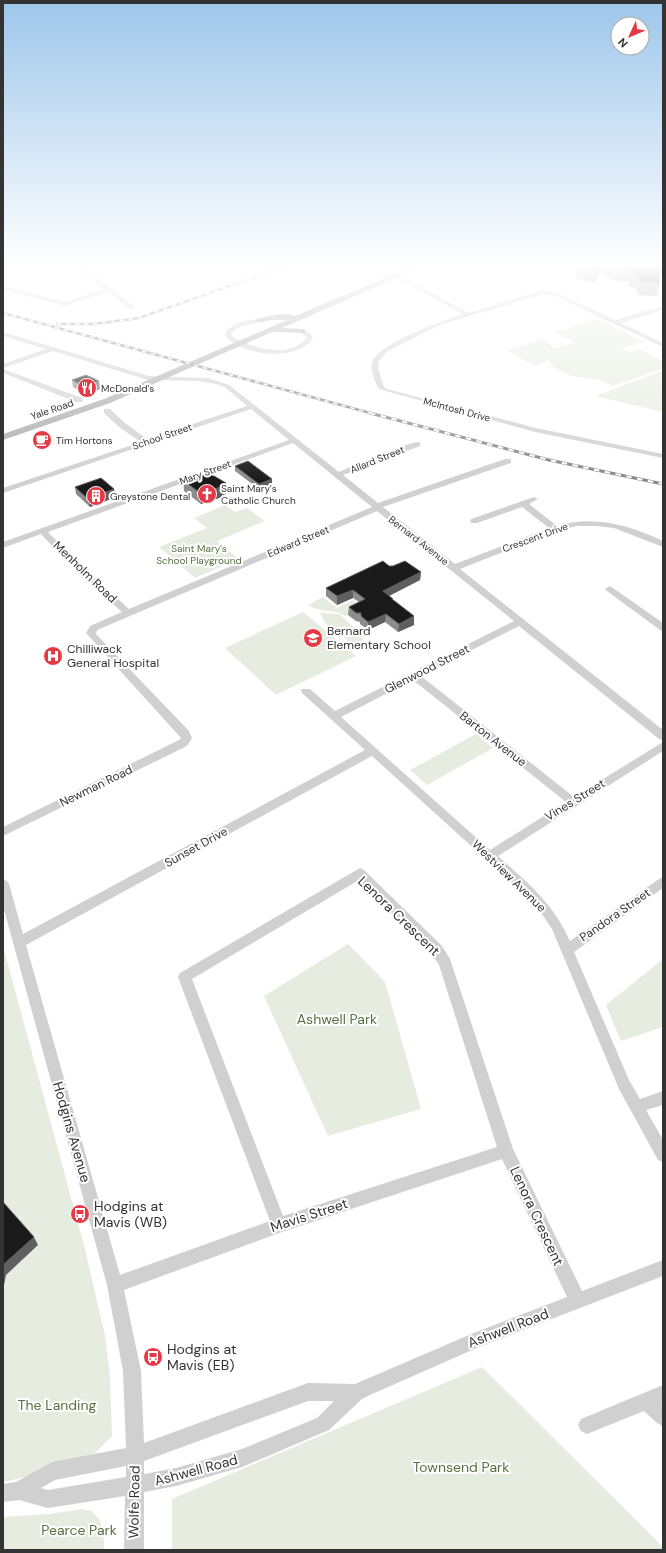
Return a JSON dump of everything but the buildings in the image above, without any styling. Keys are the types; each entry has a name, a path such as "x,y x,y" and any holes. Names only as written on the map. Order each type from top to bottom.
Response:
{"main road":[{"name":"Yale Road","path":"3,437 88,408 131,391 255,336"},
{"path":"79,400 107,400 107,411 88,408 79,400"}],"street":[{"name":"Bernard Avenue","path":"11,336 148,378 162,380 200,380 219,382 227,386 519,622 663,736"},
{"path":"229,336 262,351 280,353 307,343 310,338 309,336"},
{"name":"McIntosh Drive","path":"413,336 384,351 376,361 375,368 381,388 535,430 614,447 661,453"},
{"path":"647,336 663,344"},
{"path":"3,366 53,349"},
{"path":"3,371 79,400"},
{"name":"School Street","path":"3,491 253,406"},
{"path":"107,411 122,425 146,442"},
{"name":"Mary Street","path":"3,545 295,440"},
{"name":"Allard Street","path":"337,475 370,463 384,455 417,444"},
{"name":"Edward Street","path":"187,738 185,734 92,635 91,630 378,507 508,461"},
{"path":"474,521 534,499"},
{"path":"523,504 555,528"},
{"name":"Crescent Drive","path":"454,568 555,528 569,525 588,523 607,524 634,531 663,544"},
{"name":"Menholm Road","path":"42,531 75,565 128,613"},
{"path":"610,590 663,628"},
{"name":"Glenwood Street","path":"334,716 519,622"},
{"name":"Barton Avenue","path":"414,676 573,802"},
{"name":"Westview Avenue","path":"306,691 539,902 557,926 624,1084 663,1155"},
{"name":"Newman Road","path":"3,832 183,743 187,738"},
{"name":"Vines Street","path":"489,856 663,746"},
{"name":"Sunset Drive","path":"19,943 373,751"},
{"name":"Lenora Crescent","path":"280,1225 185,977 360,873 437,950 445,963 506,1151 578,1301"},
{"name":"Pandora Street","path":"568,949 663,882"},
{"name":"Hodgins Avenue","path":"3,884 114,1285 132,1372 135,1455"},
{"path":"636,1107 663,1098"},
{"name":"Mavis Street","path":"114,1285 280,1225 506,1151"},
{"name":"Ashwell Road","path":"11,1492 48,1499 135,1486 176,1477 242,1458 323,1424 356,1393 476,1340 663,1268"},
{"name":"Ashwell Road","path":"11,1492 52,1471 135,1455 308,1392 356,1393"},
{"path":"587,1425 663,1394"},
{"path":"646,1401 663,1417"},
{"name":"Wolfe Road","path":"134,1550 135,1455"}],"green space":[{"path":"564,336 633,336 644,342 622,348 630,352 639,349 663,361 663,369 612,386 601,380 572,376 560,371 552,365 549,360 535,366 508,351 542,339 555,348 575,342"},
{"path":"663,371 663,412 595,396"},
{"name":"Saint Mary's School Playground","path":"225,505 235,512 247,508 265,521 217,541 239,559 195,578 159,547 207,528 194,518"},
{"path":"323,597 337,608 353,600 362,608 345,616 336,612 317,609 308,605"},
{"path":"303,612 356,656 276,695 225,648"},
{"path":"320,613 339,614 364,636 361,641 351,643 326,624"},
{"path":"476,734 493,748 427,785 410,770"},
{"name":"Ashwell Park","path":"348,944 385,982 421,1109 328,1136 264,996"},
{"name":"The Landing","path":"3,946 85,1249 105,1336 110,1375 112,1436 88,1460 3,1482"},
{"path":"663,959 663,1027 621,1041 606,1005"},
{"name":"Townsend Park","path":"482,1367 663,1547 663,1550 172,1550 172,1499"},
{"name":"Pearce Park","path":"82,1509 91,1511 99,1519 104,1540 104,1550 3,1550 3,1517 49,1514"}],"railway":[{"path":"89,336 374,414"},
{"path":"370,413 549,460 663,484"}],"place":[{"name":"McDonald's","path":"87,388"},
{"name":"Tim Hortons","path":"42,440"},
{"name":"Saint Mary's Catholic Church","path":"207,494"},
{"name":"Greystone Dental","path":"96,496"},
{"name":"Bernard Elementary School","path":"313,638"},
{"name":"Chilliwack General Hospital","path":"53,656"},
{"name":"Hodgins at Mavis (WB)","path":"80,1214"},
{"name":"Hodgins at Mavis (EB)","path":"153,1357"}]}
